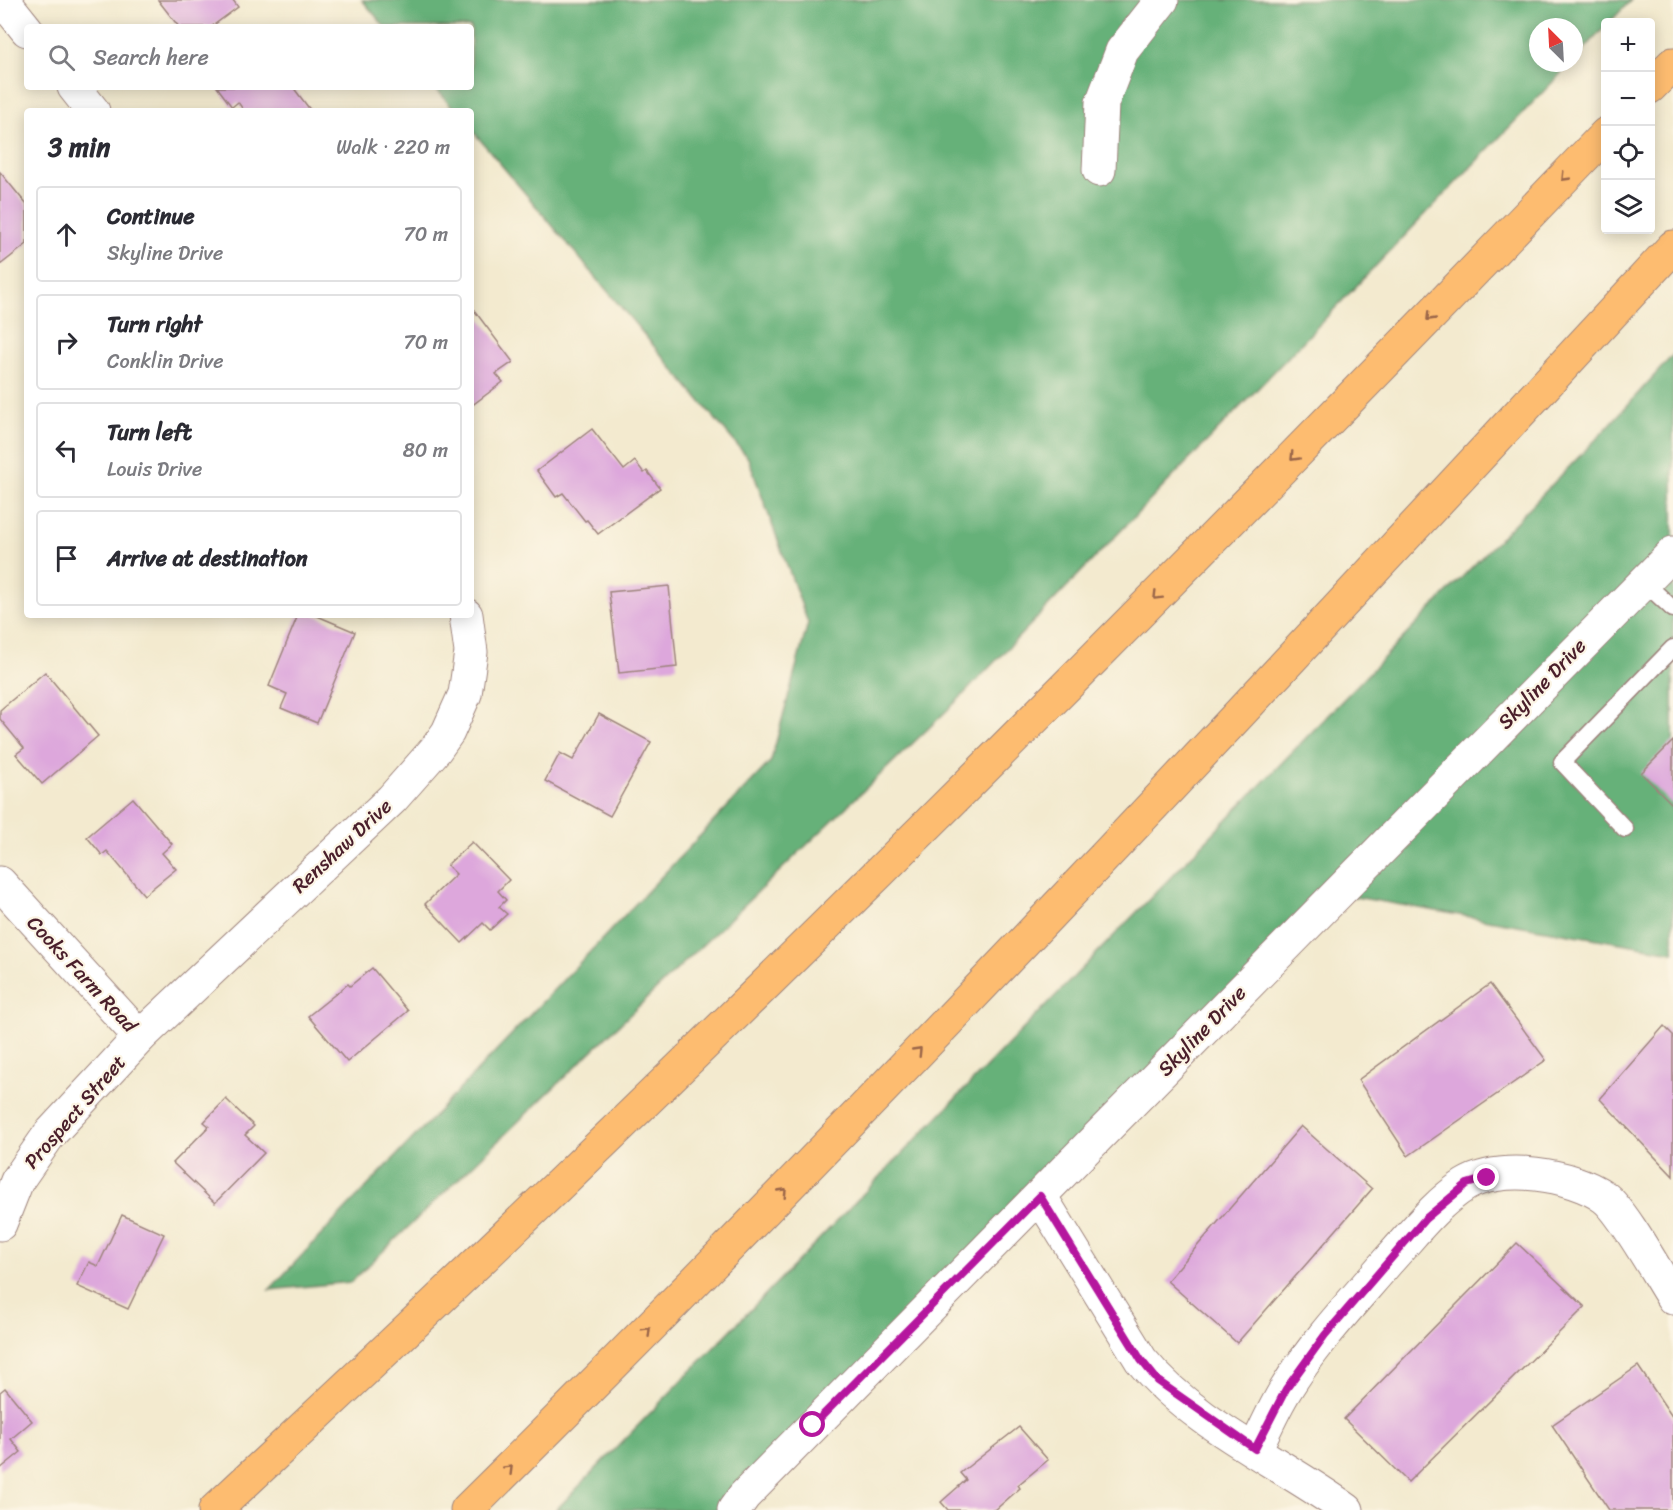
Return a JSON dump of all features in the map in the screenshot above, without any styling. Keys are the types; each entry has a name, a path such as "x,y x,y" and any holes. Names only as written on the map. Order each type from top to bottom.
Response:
{"highway":[{"path":"1655,82 1673,64"},
{"path":"215,1510 510,1232 880,873 1265,486 1601,138"},
{"path":"467,1510 629,1349 852,1121 1673,247"}],"street":[{"path":"3,0 24,26"},
{"path":"1100,170 1102,103 1122,51 1162,0"},
{"path":"76,90 91,108"},
{"name":"Skyline Drive","path":"734,1510 744,1496 1673,553"},
{"name":"Renshaw Drive","path":"140,1037 392,799 436,749 448,732 465,694 471,652 466,618"},
{"name":"Cooks Farm Road","path":"0,883 140,1037"},
{"name":"Prospect Street","path":"0,1224 17,1181 33,1156 140,1037"},
{"path":"1255,1449 1286,1389 1325,1335 1425,1219 1467,1184 1508,1174 1528,1173 1550,1175 1589,1187 1607,1199 1673,1298"},
{"path":"1040,1196 1141,1360 1158,1381 1347,1510"}],"lane":[{"path":"1644,582 1673,609"},
{"path":"1625,829 1562,762 1673,648"}],"green space":[{"path":"362,0 1631,0 1614,18 1601,18 1601,31 1583,50 1583,18 1529,18 1529,72 1562,72 959,699 351,1282 269,1290 771,761 808,623 748,458 474,133 474,108 452,108 438,90 474,90 474,24 382,24"},
{"path":"1673,355 1673,952 1338,894 728,1510 556,1510 1604,431"}],"building":[{"path":"158,0 233,0 238,7 215,24 177,24"},
{"path":"219,90 295,90 309,108 242,108 238,102 232,107"},
{"path":"0,172 24,201 24,246 0,265"},
{"path":"474,310 513,362 496,374 503,382 474,404"},
{"path":"592,429 624,470 635,461 644,473 647,471 660,488 598,534 563,493 556,497 537,471"},
{"path":"669,586 677,667 619,673 609,592"},
{"path":"297,618 322,618 355,632 317,723 281,708 287,694 269,686"},
{"path":"45,672 98,736 42,784 16,754 24,748 0,719 0,710"},
{"path":"599,714 651,742 610,816 545,781 560,753 573,760"},
{"path":"1673,741 1673,805 1641,773"},
{"path":"133,798 172,844 162,853 176,869 144,895 107,851 102,855 87,837"},
{"path":"472,842 509,880 498,891 506,900 499,907 507,914 490,930 483,923 462,943 425,904 456,874 447,865"},
{"path":"372,968 408,1011 347,1062 308,1016"},
{"path":"1490,984 1546,1060 1408,1156 1358,1080"},
{"path":"1664,1026 1673,1035 1673,1176 1600,1099"},
{"path":"226,1099 254,1126 245,1135 264,1153 215,1203 173,1163 209,1126 204,1122"},
{"path":"1301,1126 1372,1189 1237,1343 1167,1281"},
{"path":"122,1215 164,1234 128,1309 77,1286 89,1262 98,1266"},
{"path":"1517,1243 1585,1307 1408,1482 1344,1419"},
{"path":"1638,1366 1673,1418 1673,1510 1609,1510 1552,1425"},
{"path":"5,1388 32,1421 11,1439 21,1452 0,1469 0,1392"},
{"path":"1019,1427 1048,1460 1018,1485 1020,1488 995,1510 948,1510 941,1502 966,1480 960,1473"}],"route":[{"path":"813,1425 1040,1196 1141,1360 1158,1381 1255,1449 1286,1389 1325,1335 1425,1219 1467,1184 1487,1178"}]}
